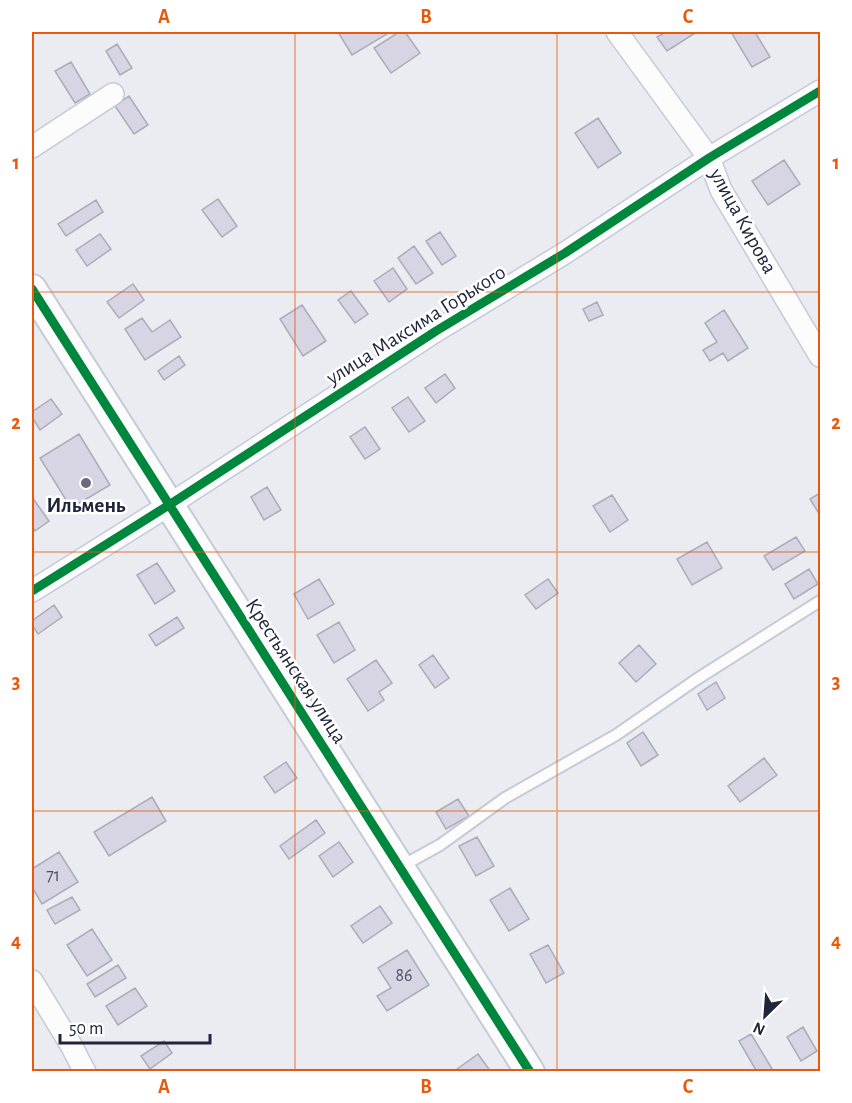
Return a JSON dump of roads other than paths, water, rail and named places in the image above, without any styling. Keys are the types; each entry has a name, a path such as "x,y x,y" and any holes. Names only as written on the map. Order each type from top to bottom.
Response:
{"street":[{"name":"улица Кирова","path":"617,32 709,158 721,190 820,356"},
{"name":"улица Максима Горького","path":"32,591 436,331 565,253 709,158 820,91"},
{"path":"32,147 113,94"},
{"name":"Крестьянская улица","path":"32,290 530,1071"},
{"path":"32,981 86,1071"}],"lane":[{"path":"400,867 440,845 506,798 616,735 697,679 820,601"}],"place":[{"name":"Ильмень","path":"86,483"}]}
